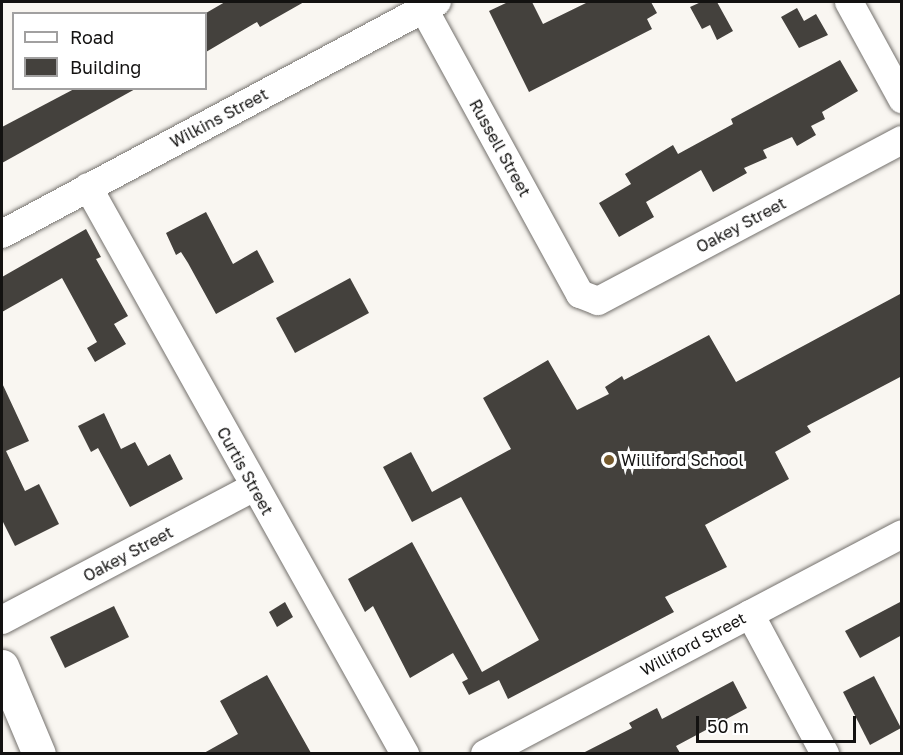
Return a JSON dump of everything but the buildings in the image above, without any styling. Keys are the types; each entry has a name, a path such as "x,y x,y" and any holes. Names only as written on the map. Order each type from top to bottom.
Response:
{"main road":[{"path":"4,679 39,753"}],"street":[{"path":"849,2 902,99"},
{"name":"Wilkins Street","path":"2,234 427,4"},
{"name":"Russell Street","path":"427,4 580,294"},
{"name":"Oakey Street","path":"580,294 598,301 902,141"},
{"name":"Curtis Street","path":"88,188 405,753"},
{"name":"Oakey Street","path":"2,620 254,487"},
{"name":"Williford Street","path":"485,753 902,534"},
{"path":"750,614 825,753"}],"place":[{"name":"Williford School","path":"609,460"}]}
